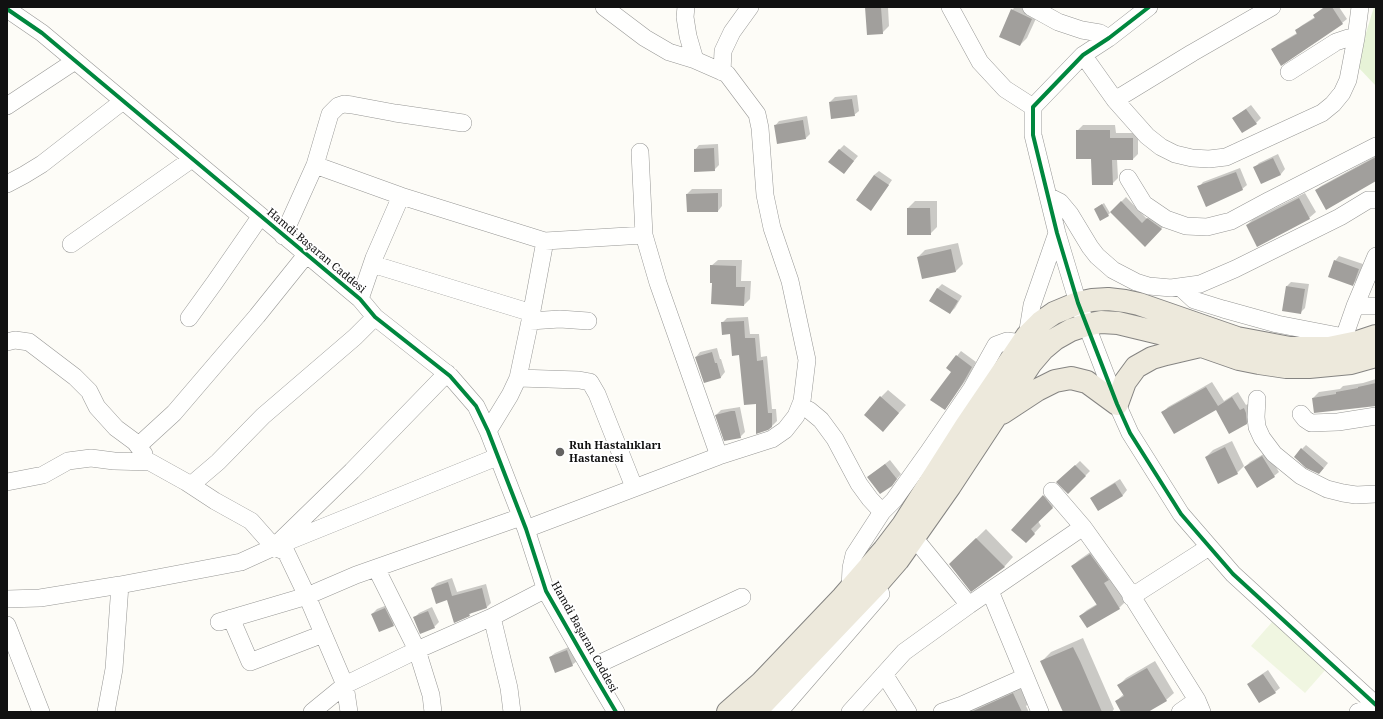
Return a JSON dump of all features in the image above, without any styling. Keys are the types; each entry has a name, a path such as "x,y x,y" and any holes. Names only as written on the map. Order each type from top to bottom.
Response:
{"main road":[{"path":"728,712 761,683 850,589 884,550 912,536 966,426 1025,339 1041,322 1054,313 1078,303 1092,300 1108,299 1125,301 1139,304 1237,338 1290,348 1313,348 1342,341 1358,342 1376,336"},
{"path":"755,712 878,584 996,417 1031,363 1043,349 1055,339 1071,330 1101,322 1118,323 1148,330 1201,345 1239,358 1286,367 1329,366 1351,363 1376,356"},
{"path":"996,417 1037,390 1055,381 1071,378 1087,382 1117,404 1125,382 1136,367 1152,358 1201,345"}],"street":[{"path":"323,634 250,662 225,620 307,596 376,568 524,523 634,487 719,456 772,440 785,430 796,416 800,407 807,360 790,281 772,228 765,195 760,128 757,114 727,74 695,60 669,52 645,38 604,7"},
{"path":"686,7 685,17 688,36 695,60"},
{"path":"722,72 723,52 732,32 750,7"},
{"path":"950,7 980,62 1005,89 1033,107"},
{"path":"1031,7 1058,22 1082,30 1100,33 1109,38"},
{"path":"1149,7 1109,38 1083,55 1033,107 1033,135 1057,233 1078,303 1117,404 1134,439 1180,514 1233,574 1376,706 1358,712"},
{"path":"1115,100 1272,7"},
{"path":"1083,55 1115,100 1147,136 1161,146 1175,154 1192,158 1209,159 1226,157 1322,112 1333,104 1342,93 1348,80 1360,7"},
{"name":"Hamdi Başaran Caddesi","path":"7,9 42,33 260,217 360,299 375,317 447,373 476,406 488,431 497,458 524,523 546,589 616,712"},
{"path":"1289,72 1336,42 1348,38 1356,38"},
{"path":"7,106 75,61"},
{"path":"7,184 42,164 123,101"},
{"path":"283,236 315,165 330,114 338,106 344,104 463,123"},
{"path":"1128,178 1144,204 1166,219 1186,226 1207,227 1231,221 1376,146"},
{"path":"640,152 644,235 658,283 719,456"},
{"path":"71,244 192,160"},
{"path":"315,165 401,196 545,241 644,235"},
{"path":"360,299 372,264 401,196"},
{"path":"1048,196 1060,202 1097,256 1113,270 1136,282 1149,286 1171,288 1181,288 1200,284 1235,269 1340,217 1368,200 1376,200"},
{"path":"189,318 260,217"},
{"path":"850,589 850,568 854,555 882,512 894,500 972,388 996,345 1007,341 1025,339 1032,305 1057,233"},
{"path":"488,431 510,395 518,378 545,241"},
{"path":"138,446 174,413 257,316 306,255"},
{"path":"1181,288 1194,300 1342,341 1376,256"},
{"path":"372,264 531,317 588,321"},
{"path":"1355,306 1376,306"},
{"path":"191,485 218,462 262,416 375,317"},
{"path":"7,342 15,340 29,342 75,377 89,391 98,407 116,428 135,442 150,462 251,521 274,547 286,552 307,596 345,685 349,712"},
{"path":"274,547 352,471 447,373"},
{"path":"518,378 579,380 590,382 597,394 634,487"},
{"path":"1257,399 1257,427 1262,438 1274,454 1301,476 1327,489 1343,493 1356,495 1376,494"},
{"path":"800,407 809,410 821,420 835,439 864,492 882,512"},
{"path":"1301,414 1311,424 1338,422 1376,416"},
{"path":"7,482 43,475 68,461 91,458 114,461 150,462"},
{"path":"7,600 40,598 120,585 241,562 274,547 497,458"},
{"path":"1052,492 1083,527 1132,597 1199,706 1180,712"},
{"path":"850,712 904,652 969,605 1083,527"},
{"path":"779,712 890,584 912,536 969,605"},
{"path":"1132,597 1210,547"},
{"path":"376,568 418,650 431,695 433,712"},
{"path":"106,712 114,669 120,585"},
{"path":"312,712 345,685 492,617 546,589"},
{"path":"990,591 1040,712"},
{"path":"590,668 742,597"},
{"path":"492,617 509,688 512,712"},
{"path":"7,625 41,712"},
{"path":"884,674 908,712"},
{"path":"942,712 962,705 1025,677"}],"green space":[{"path":"1374,7 1376,7 1376,86 1356,65"},
{"path":"1273,621 1327,668 1305,693 1251,646"}],"building":[{"path":"865,7 881,7 883,34 867,35"},
{"path":"1325,7 1332,7 1343,24 1281,66 1271,49 1297,34 1295,30 1315,18 1313,15"},
{"path":"1011,9 1032,19 1020,46 999,37"},
{"path":"852,99 855,116 831,119 829,102"},
{"path":"1246,109 1257,124 1242,133 1232,118"},
{"path":"803,120 806,139 777,144 774,125"},
{"path":"1076,130 1110,130 1110,138 1133,138 1133,160 1112,160 1113,185 1092,185 1091,159 1076,159"},
{"path":"714,148 715,171 694,172 694,149"},
{"path":"839,149 854,161 844,174 828,162"},
{"path":"1376,157 1376,181 1326,210 1315,190"},
{"path":"1273,158 1281,175 1261,184 1253,167"},
{"path":"1236,172 1243,190 1206,207 1197,186"},
{"path":"874,175 889,185 871,211 856,200"},
{"path":"718,193 718,212 687,212 686,194"},
{"path":"1299,198 1310,219 1257,247 1246,225"},
{"path":"1121,201 1142,223 1147,218 1162,229 1145,247 1110,212"},
{"path":"1102,204 1109,216 1100,221 1094,209"},
{"path":"907,208 930,208 931,235 907,235"},
{"path":"951,249 956,272 922,279 917,257"},
{"path":"1334,260 1359,269 1353,286 1328,277"},
{"path":"710,265 736,266 736,287 745,287 744,306 711,304 712,283 710,283"},
{"path":"1286,286 1305,289 1301,314 1282,311"},
{"path":"937,288 958,301 950,314 929,301"},
{"path":"744,321 745,338 755,338 757,361 763,360 768,413 772,413 772,427 756,434 756,404 744,405 739,355 732,356 730,334 722,335 721,322"},
{"path":"712,352 721,378 704,383 695,357"},
{"path":"956,355 972,367 945,410 930,400 951,372 946,368"},
{"path":"1376,383 1376,406 1314,413 1312,398 1336,394 1336,392"},
{"path":"1206,387 1218,406 1232,397 1240,410 1244,408 1247,424 1229,434 1216,410 1174,434 1161,412"},
{"path":"880,396 899,413 883,432 864,415"},
{"path":"735,411 741,438 724,441 715,415"},
{"path":"1225,447 1238,474 1218,484 1205,457"},
{"path":"1301,448 1324,468 1319,474 1306,468 1294,457"},
{"path":"1262,456 1275,477 1257,488 1244,467"},
{"path":"885,464 897,479 892,486 880,494 867,477"},
{"path":"1075,465 1086,476 1068,494 1056,482"},
{"path":"1115,483 1123,496 1098,511 1090,498"},
{"path":"1043,495 1053,508 1031,529 1035,534 1026,543 1011,530"},
{"path":"976,538 1005,567 971,592 949,564"},
{"path":"1090,554 1109,580 1104,583 1120,609 1087,628 1079,616 1097,605 1071,566"},
{"path":"448,582 452,596 482,588 487,608 469,614 470,616 454,623 447,600 436,604 431,588"},
{"path":"385,608 394,626 379,632 371,614"},
{"path":"428,611 435,628 420,634 413,617"},
{"path":"1073,647 1102,712 1063,712 1040,661"},
{"path":"567,650 573,666 555,673 549,657"},
{"path":"1147,668 1167,701 1148,712 1121,712 1115,701 1124,696 1117,685"},
{"path":"1263,674 1276,693 1259,703 1247,684"},
{"path":"1013,693 1022,712 971,712"}],"cycle path":[{"path":"1149,7 1109,38 1083,55 1033,107 1033,135 1057,233 1078,303 1117,404 1130,433 1181,514 1233,574 1376,705"},
{"path":"7,9 42,33 360,299 375,317 450,376 476,406 488,431 526,529 546,591 616,712"}],"place":[{"name":"Ruh Hastalıkları Hastanesi","path":"560,452"}]}
